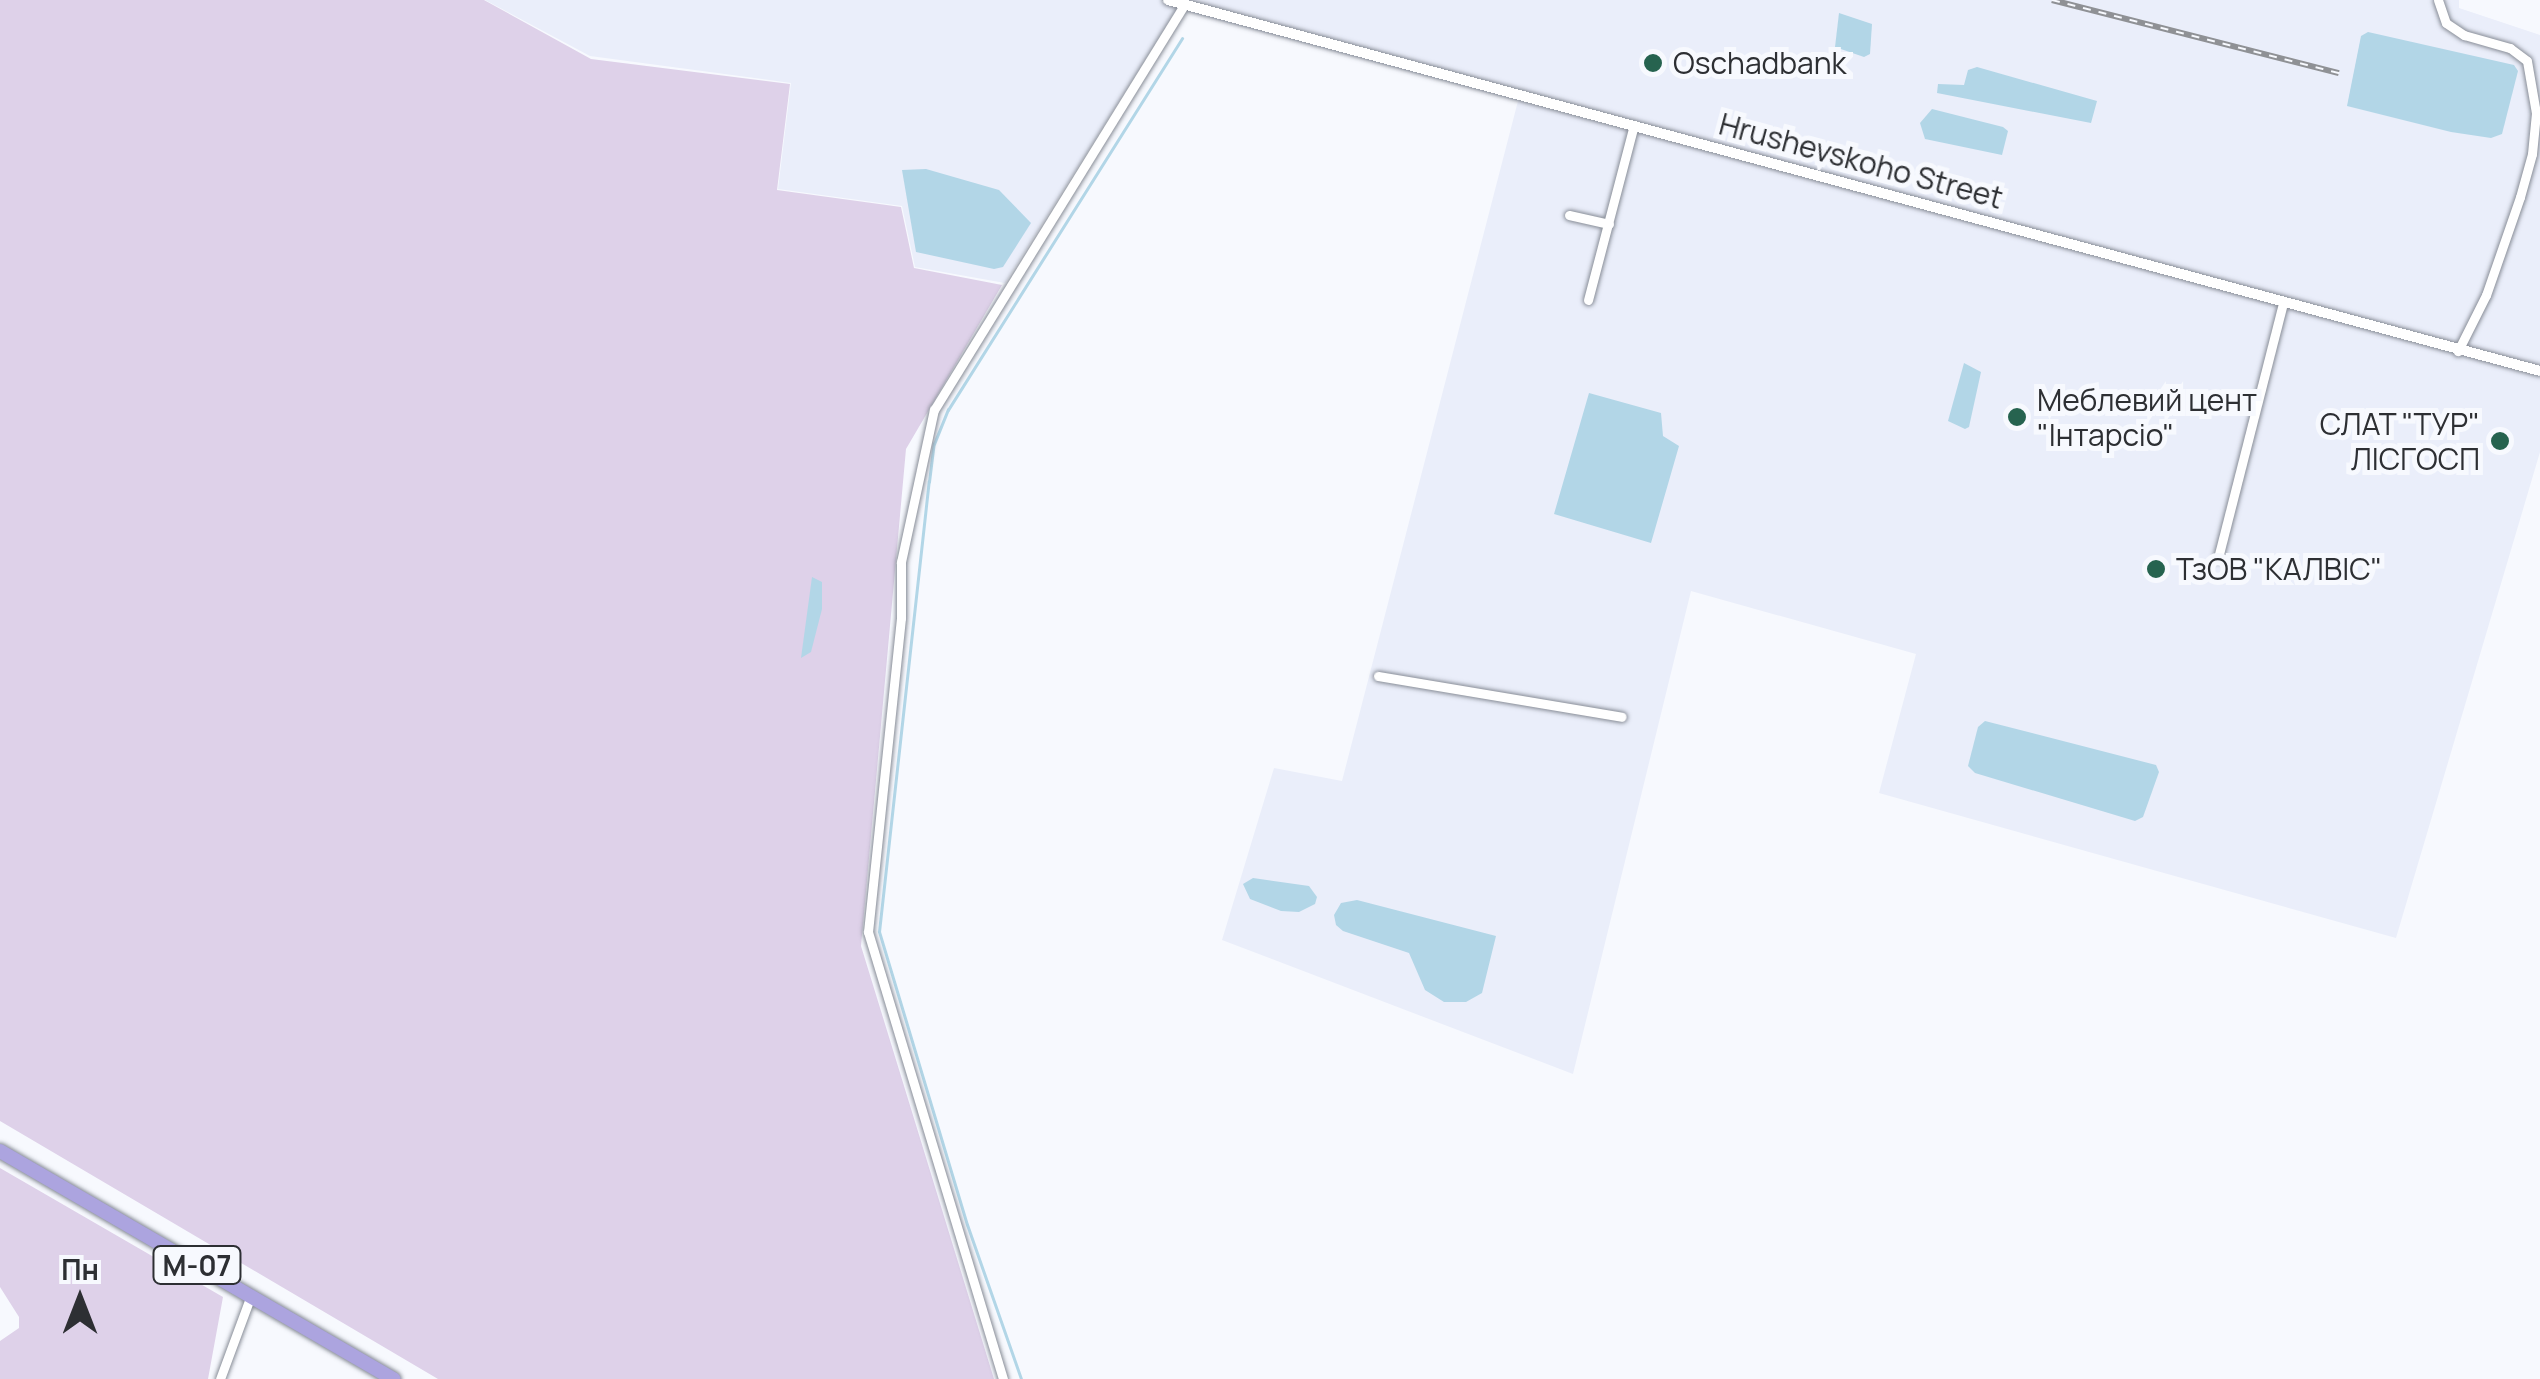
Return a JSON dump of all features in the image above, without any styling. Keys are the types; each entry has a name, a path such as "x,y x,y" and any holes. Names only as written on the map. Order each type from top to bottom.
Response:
{"highway":[{"name":"М-07","path":"0,1151 394,1379"}],"street":[{"name":"Hrushevskoho Street","path":"1168,0 2540,371"},
{"path":"2438,0 2446,23 2464,35 2510,48 2526,61 2536,113 2532,154 2520,197 2486,295 2458,351"},
{"path":"1004,1379 868,932 901,618 901,562 934,410 1184,4"},
{"path":"1588,300 1634,124"},
{"path":"1569,216 1608,224"},
{"path":"2218,558 2283,303"},
{"path":"1378,676 1622,717"},
{"path":"220,1379 251,1296"}],"shaded area":[{"path":"0,0 484,0 591,59 790,84 777,190 901,207 914,268 1002,285 906,449 861,946 994,1379 438,1379 0,1121"},
{"path":"485,0 2459,0 2459,8 2540,35 2540,452 2396,938 1879,793 1916,654 1691,591 1573,1074 1222,940 1274,768 1342,781 1518,101 1177,9 1005,283 915,267 902,206 778,189 791,83 590,56"},
{"path":"0,1168 223,1297 208,1379 0,1379 0,1341 19,1328 19,1317 0,1287"}],"water":[{"path":"1839,13 1872,24 1870,54 1864,57 1835,47"},
{"path":"2368,32 2514,65 2518,71 2502,134 2491,138 2451,132 2347,106 2361,36"},
{"path":"1977,67 2097,101 2091,123 1937,93 1938,84 1964,85 1968,70"},
{"path":"1932,109 2003,127 2008,131 2002,155 1925,139 1920,123"},
{"path":"926,169 999,190 1031,223 1003,267 994,269 916,252 902,170"},
{"path":"1964,363 1981,372 1969,427 1965,429 1948,421"},
{"path":"1589,393 1661,413 1663,436 1679,446 1651,543 1554,514"},
{"path":"812,577 822,582 822,609 811,652 801,658"},
{"path":"1985,721 2156,765 2159,772 2143,817 2135,821 1975,773 1968,766 1978,727"},
{"path":"1253,878 1309,886 1317,897 1315,904 1299,912 1281,911 1250,899 1243,884"},
{"path":"1357,900 1496,936 1482,993 1466,1002 1444,1002 1425,990 1409,953 1343,931 1336,925 1334,915 1341,903"}],"waterway":[{"path":"1021,1379 967,1225 879,932 929,482 934,444 948,410 1182,38"}],"railway":[{"path":"2052,0 2339,73"}],"place":[{"name":"Oschadbank","path":"1653,63"},
{"name":"Меблевий цент \"Інтарсіо\"","path":"2017,417"},
{"name":"СЛАТ \"ТУР\" ЛІСГОСП","path":"2500,441"},
{"name":"ТзОВ \"КАЛВІС\"","path":"2156,569"}]}
